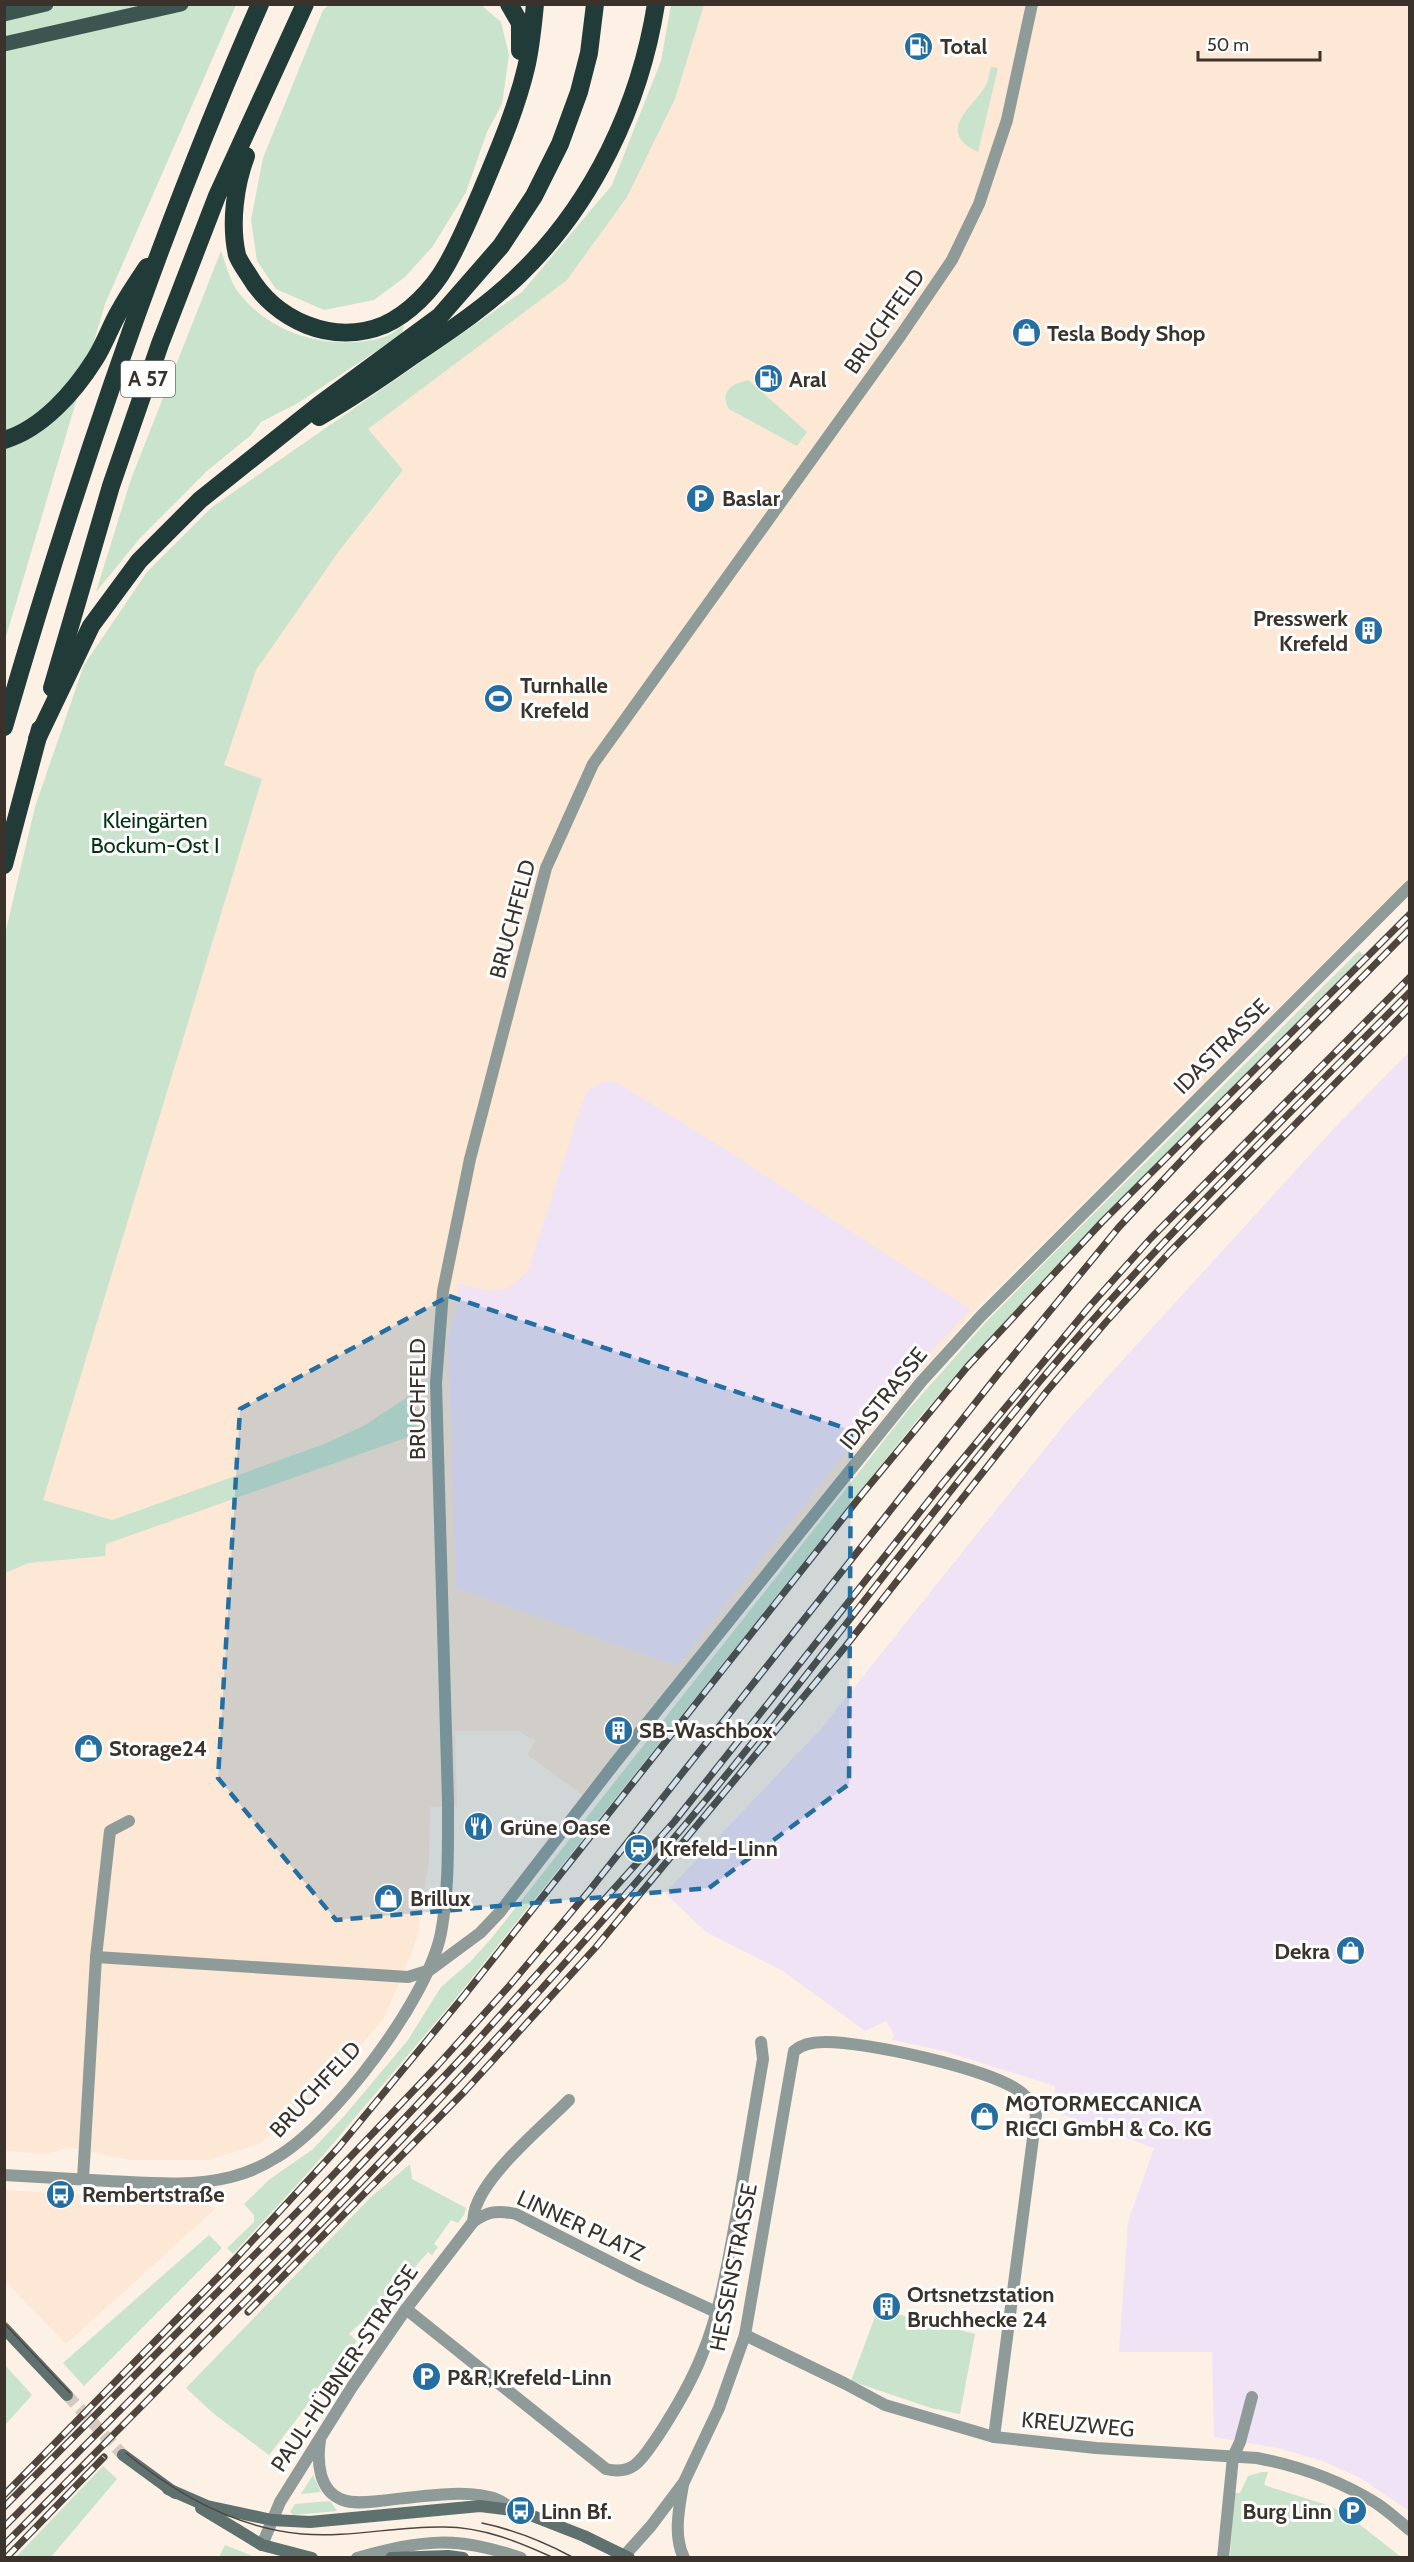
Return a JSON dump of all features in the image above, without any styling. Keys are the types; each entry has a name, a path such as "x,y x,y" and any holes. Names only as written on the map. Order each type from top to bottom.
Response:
{"highway":[{"name":"A 57","path":"4,865 37,739 111,486 160,344 218,196 305,4"},
{"path":"509,4 520,23 511,119"},
{"path":"294,31 240,171 234,221 237,256 256,289 281,313 313,328 352,333 385,324 418,302 446,267 466,227 511,119 526,66 535,4"},
{"path":"37,739 91,626 139,561 200,500 319,405 440,316 501,246 534,196 560,144 589,53 595,4"},
{"path":"266,449 348,400 471,317 520,275 550,241 584,195 613,144 635,92 650,39 656,4"},
{"name":"A 57","path":"4,728 36,616 81,475 164,240 258,9"},
{"path":"4,440 16,437 51,412 75,387 96,358 120,309 164,240"}],"main road":[{"path":"4,14 46,4"},
{"path":"4,44 181,4"},
{"path":"4,2328 67,2395"},
{"path":"123,2455 168,2488 262,2545 312,2558"},
{"path":"168,2488 207,2506 272,2520 310,2522 480,2506 513,2510 549,2521 626,2557"},
{"path":"391,2558 463,2558"}],"street":[{"name":"BRUCHFELD","path":"4,2175 158,2184 209,2181 256,2168 278,2157 303,2137 344,2095 404,2017 430,1970 441,1934 448,1863 436,1383 440,1317 449,1257 470,1159 546,868 592,764 901,335 952,260 980,204 1004,131 1024,50 1032,4"},
{"name":"IDASTRASSE","path":"430,1970 480,1933 500,1912 615,1763 921,1382 981,1316 1410,886"},
{"path":"83,2179 96,1957 110,1831 129,1821"},
{"path":"96,1957 408,1977 430,1970"},
{"path":"406,2309 606,2469 620,2472 631,2468 645,2456 686,2390 703,2354 716,2312 730,2253 763,2059 761,2042"},
{"name":"HESSENSTRASSE","path":"626,2557 684,2482 719,2408 745,2336 794,2051 801,2045 824,2042 879,2048 923,2057 1003,2082 1021,2091 1033,2103 1036,2115 994,2437"},
{"name":"LINNER PLATZ","path":"473,2222 476,2204 485,2189 504,2165 569,2100"},
{"name":"LINNER PLATZ","path":"473,2222 485,2213 499,2210 516,2214 716,2312"},
{"name":"PAUL-HÜBNER-STRASSE","path":"262,2545 280,2502 320,2437 406,2309 473,2222"},
{"name":"KREUZWEG","path":"745,2336 885,2405 994,2437 1096,2448 1257,2457 1276,2462 1325,2477 1377,2504 1410,2530"},
{"path":"1223,2558 1233,2457 1240,2442 1252,2397"},
{"path":"320,2437 318,2458 322,2480 332,2493 342,2499 360,2503 429,2495 480,2495 499,2500 513,2510"},
{"name":"HESSENSTRASSE","path":"684,2482 678,2528 684,2558"},
{"path":"357,2558 410,2544 438,2541 479,2545 521,2558"}],"highlighted area":[{"path":"449,1296 851,1430 849,1784 709,1888 336,1920 218,1778 240,1409"}],"shaded area":[{"path":"704,5 1409,5 1409,891 1384,903 976,1309 915,1378 584,1796 528,1755 535,1741 518,1731 455,1731 457,1807 430,1807 429,1860 417,1936 411,1955 384,2018 323,2091 259,2144 209,2160 130,2160 68,2147 48,2154 5,2151 5,1573 29,1563 105,1556 105,1544 417,1434 365,1425 324,1444 112,1520 42,1501 262,780 223,765 256,670 339,551 403,471 367,429 567,280 627,197 675,99"},
{"path":"1409,1052 1409,2511 1362,2479 1323,2461 1278,2448 1214,2437 1212,2352 1119,2352 1128,2222 1154,2148 1056,2112 1055,2086 944,2051 892,2040 894,2035 886,2021 865,2031 783,1971 706,1932 665,1893 821,1729 1068,1420 1339,1123"},
{"path":"604,1081 618,1083 726,1150 970,1309 876,1414 677,1666 456,1588 448,1339 458,1304 457,1283 489,1291 509,1288 528,1271 586,1092"},
{"path":"5,2190 160,2201 200,2200 215,2209 66,2344 5,2281"}],"green space":[{"path":"5,5 236,5 105,304 5,640"},
{"path":"329,5 481,5 501,22 509,55 502,104 487,132 466,192 433,246 405,277 374,300 324,310 276,289 257,261 251,220 263,158 323,10"},
{"name":"Kleingärten Bockum-Ost I","path":"671,5 704,5 675,99 627,197 567,280 368,429 403,470 339,551 256,670 224,765 262,779 43,1500 112,1520 324,1444 365,1425 415,1392 417,1434 106,1544 105,1556 29,1563 5,1573 5,934 35,807 84,665 147,572 212,507 522,292 612,185 661,61"},
{"path":"991,67 998,68 978,152 965,144 959,136 958,127 967,110 986,85"},
{"path":"221,251 239,293 268,320 286,330 324,341 344,342 384,337 404,325 402,334 298,403 261,422 251,435 207,471 140,538 96,592 131,479"},
{"path":"748,380 807,432 797,446 729,409 726,403 726,393 732,386"},
{"path":"1359,951 1364,955 1080,1241 970,1359 917,1420 452,2003 314,2166 233,2254 227,2248 254,2222 254,2215 244,2204 270,2179 313,2149 408,2040 441,1987 470,1962 490,1940 908,1410 986,1322"},
{"path":"410,2164 412,2179 466,2208 464,2215 458,2223 451,2220 434,2244 438,2247 432,2255 428,2252 396,2289 349,2334 357,2341 269,2455 214,2414 186,2388 371,2197"},
{"path":"209,2235 222,2248 84,2386 63,2363"},
{"path":"878,2309 975,2334 960,2414 931,2408 851,2381"},
{"path":"5,2365 32,2395 5,2425"},
{"path":"103,2466 117,2479 51,2557 16,2557"},
{"path":"1268,2472 1264,2485 1330,2506 1349,2516 1401,2557 1230,2558 1234,2493 1240,2493 1248,2476"},
{"path":"313,2475 321,2492 301,2494"},
{"path":"330,2501 337,2511 293,2515 290,2512 295,2504"},
{"path":"225,2545 255,2557 219,2557"}],"tunnel":[{"path":"67,2395 123,2455"}],"tram line":[{"path":"4,2323 70,2393"},
{"path":"126,2453 186,2495 230,2517 254,2525 320,2535 426,2527 458,2528 500,2537 554,2558"},
{"path":"482,2523 529,2537 574,2558"}],"railway":[{"path":"4,2495 227,2268 339,2147 463,1997 863,1493 968,1366 1102,1222 1410,914"},
{"path":"4,2507 314,2195 437,2066 510,1985 589,1891 999,1373 1119,1227 1198,1143 1410,929"},
{"path":"4,2527 300,2229 468,2051 674,1822 942,1484 1089,1307 1151,1238 1410,977"},
{"path":"4,2545 419,2122 579,1947 706,1799 991,1440 1084,1330 1174,1231 1410,992"},
{"path":"248,2312 465,2091 596,1947 845,1647 1047,1391 1106,1322 1169,1253 1410,1007"},
{"path":"6,2558 104,2457"}],"place":[{"name":"Total","path":"919,46"},
{"name":"Tesla Body Shop","path":"1026,333"},
{"name":"Aral","path":"768,379"},
{"name":"Baslar","path":"701,498"},
{"name":"Presswerk Krefeld","path":"1369,631"},
{"name":"Turnhalle Krefeld","path":"499,698"},
{"name":"SB-Waschbox","path":"618,1730"},
{"name":"Storage24","path":"88,1748"},
{"name":"Grüne Oase","path":"479,1827"},
{"name":"Krefeld-Linn","path":"638,1848"},
{"name":"Brillux","path":"389,1898"},
{"name":"Dekra","path":"1351,1951"},
{"name":"MOTORMECCANICA RICCI GmbH & Co. KG","path":"984,2116"},
{"name":"Rembertstraße","path":"61,2194"},
{"name":"Ortsnetzstation Bruchhecke 24","path":"886,2307"},
{"name":"P&R,Krefeld-Linn","path":"426,2377"},
{"name":"Linn Bf.","path":"520,2511"},
{"name":"Burg Linn","path":"1353,2511"}]}
